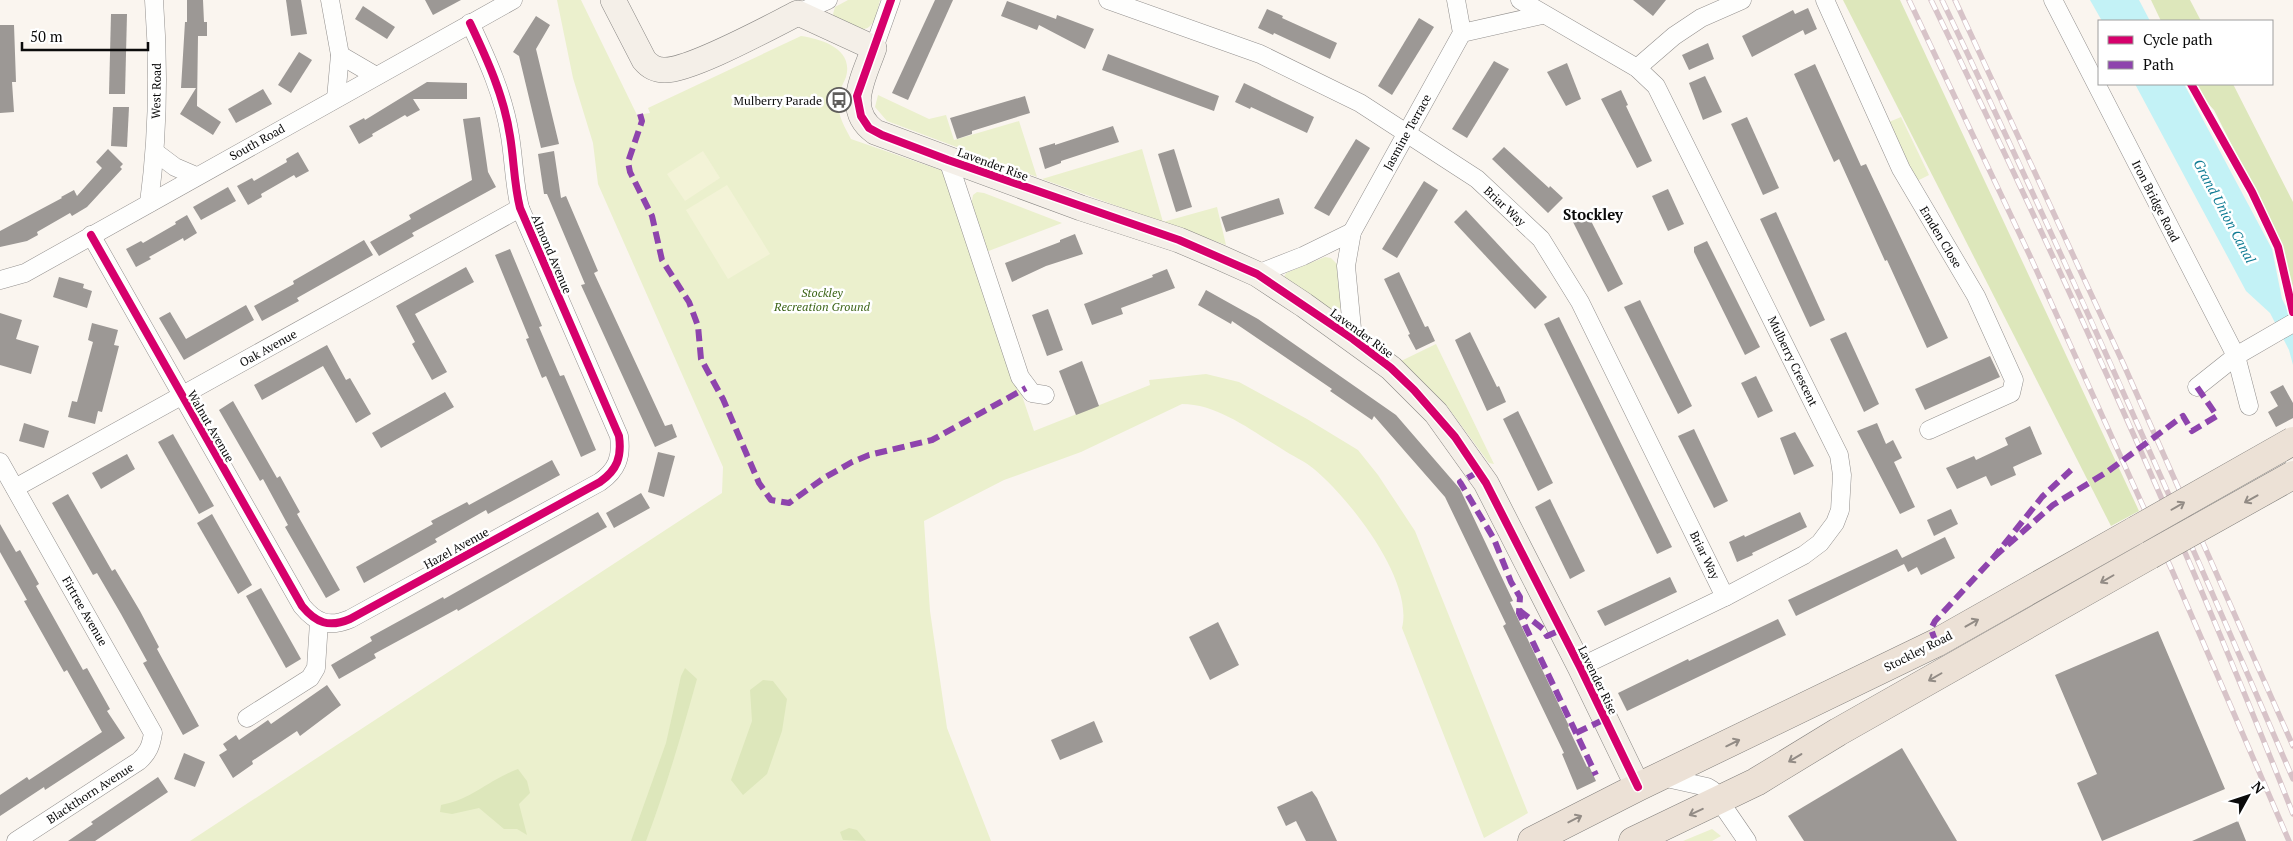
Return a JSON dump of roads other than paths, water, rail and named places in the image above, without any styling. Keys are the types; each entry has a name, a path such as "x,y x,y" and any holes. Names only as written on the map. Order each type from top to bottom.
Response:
{"main road":[{"name":"Stockley Road","path":"1532,841 1638,787 1936,643 2293,441"},
{"path":"1633,841 1721,800 2293,475"}],"street":[{"name":"West Road","path":"149,203 155,152 157,40 154,0"},
{"path":"330,0 340,55 336,98"},
{"name":"South Road","path":"0,280 25,273 513,0"},
{"path":"613,0 644,60 651,67 660,70 685,67 828,0"},
{"path":"798,13 874,48 891,0"},
{"name":"Briar Way","path":"1108,0 1260,54 1360,103 1477,179 1541,239 1580,302 1725,597"},
{"path":"1456,0 1462,33 1542,15"},
{"name":"Mulberry Crescent","path":"1520,0 1542,15 1638,68 1656,86 1839,455 1842,475 1840,510 1835,523 1820,543 1804,555 1725,597 1580,667"},
{"path":"1638,68 1674,36 1701,18 1742,0"},
{"name":"Emden Close","path":"1825,0 1901,169 1976,296 2014,380 2011,392 1930,430"},
{"name":"Iron Bridge Road","path":"2053,0 2236,356 2249,406"},
{"name":"Almond Avenue","path":"470,23 490,66 502,100 510,135 515,188 520,208 619,436 621,448 616,468 600,482"},
{"name":"Jasmine Terrace","path":"1353,339 1346,266 1352,232 1462,33"},
{"name":"Lavender Rise","path":"874,48 857,101 861,116 869,128 882,135 948,160 1179,240 1257,274 1353,339 1391,368 1408,384 1455,437 1486,483 1580,667 1638,787"},
{"path":"340,55 351,64 376,76"},
{"path":"155,152 175,167 196,176"},
{"name":"Lavender Rise","path":"948,160 1020,377 1032,393 1045,395"},
{"name":"Oak Avenue","path":"15,488 520,208"},
{"path":"1257,274 1303,256 1352,232"},
{"name":"Walnut Avenue","path":"91,235 302,606 319,622"},
{"path":"2197,387 2236,356 2293,323"},
{"name":"Firtree Avenue","path":"0,462 148,722 153,733 151,745 147,754 139,761"},
{"name":"Hazel Avenue","path":"319,622 335,624 350,619 600,482"},
{"path":"247,718 310,678 316,668 319,622"},
{"name":"Blackthorn Avenue","path":"16,841 139,761"},
{"path":"1662,777 1707,787 1721,800 1747,841"}],"water":[{"path":"2090,0 2139,0 2149,20 2101,20"},
{"name":"Grand Union Canal","path":"2136,85 2185,85 2272,249 2282,299 2293,320 2293,365 2289,350 2270,313 2246,291"}],"railway":[{"path":"1909,0 2030,256 2171,568 2289,841"},
{"path":"1931,0 2027,201 2120,404 2209,608 2293,814"},
{"path":"1942,0 2033,193 2121,388 2293,779"},
{"path":"1955,0 2123,363 2293,746"}],"place":[{"name":"Mulberry Parade","path":"839,100"}],"district":[{"name":"Stockley","path":"1593,214"}],"park label":[{"name":"Stockley Recreation Ground","path":"822,299"}]}
